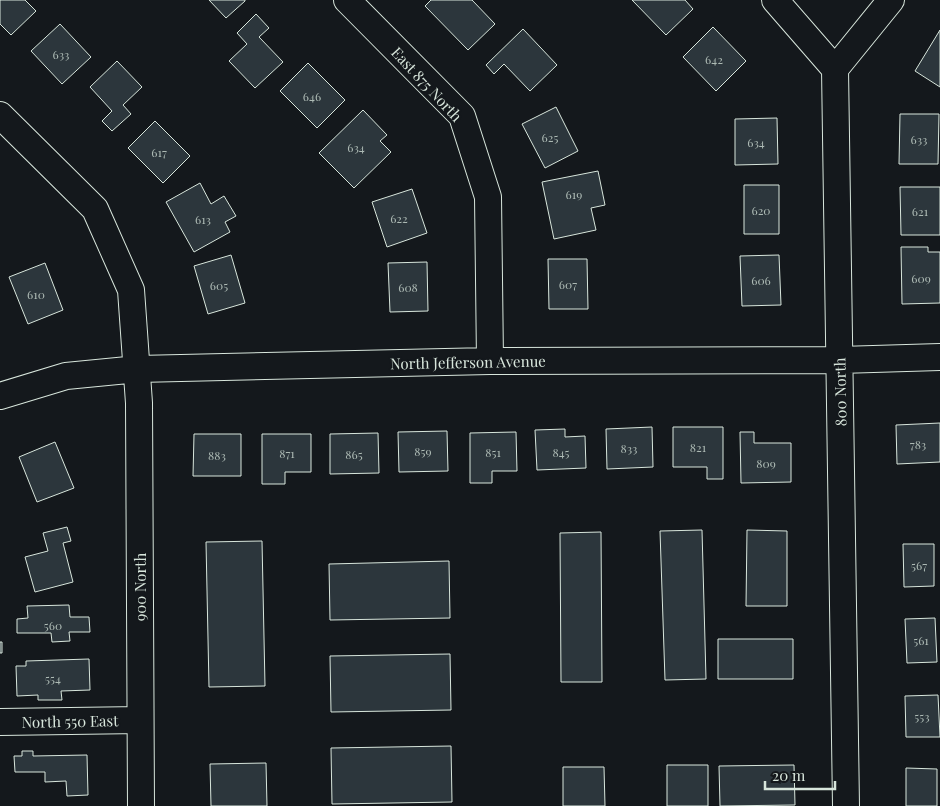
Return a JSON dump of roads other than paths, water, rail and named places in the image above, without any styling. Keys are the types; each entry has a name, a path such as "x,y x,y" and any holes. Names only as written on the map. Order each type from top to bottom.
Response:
{"street":[{"name":"East 875 North","path":"347,0 462,116 488,197 490,361"},
{"path":"775,0 835,69 890,0"},
{"name":"800 North","path":"835,69 846,806"},
{"name":"900 North","path":"0,115 95,210 131,290 138,369 141,806"},
{"name":"North Jefferson Avenue","path":"0,396 66,376 138,369 490,361 840,360 940,357"},
{"name":"North 550 East","path":"0,722 140,720"}]}
